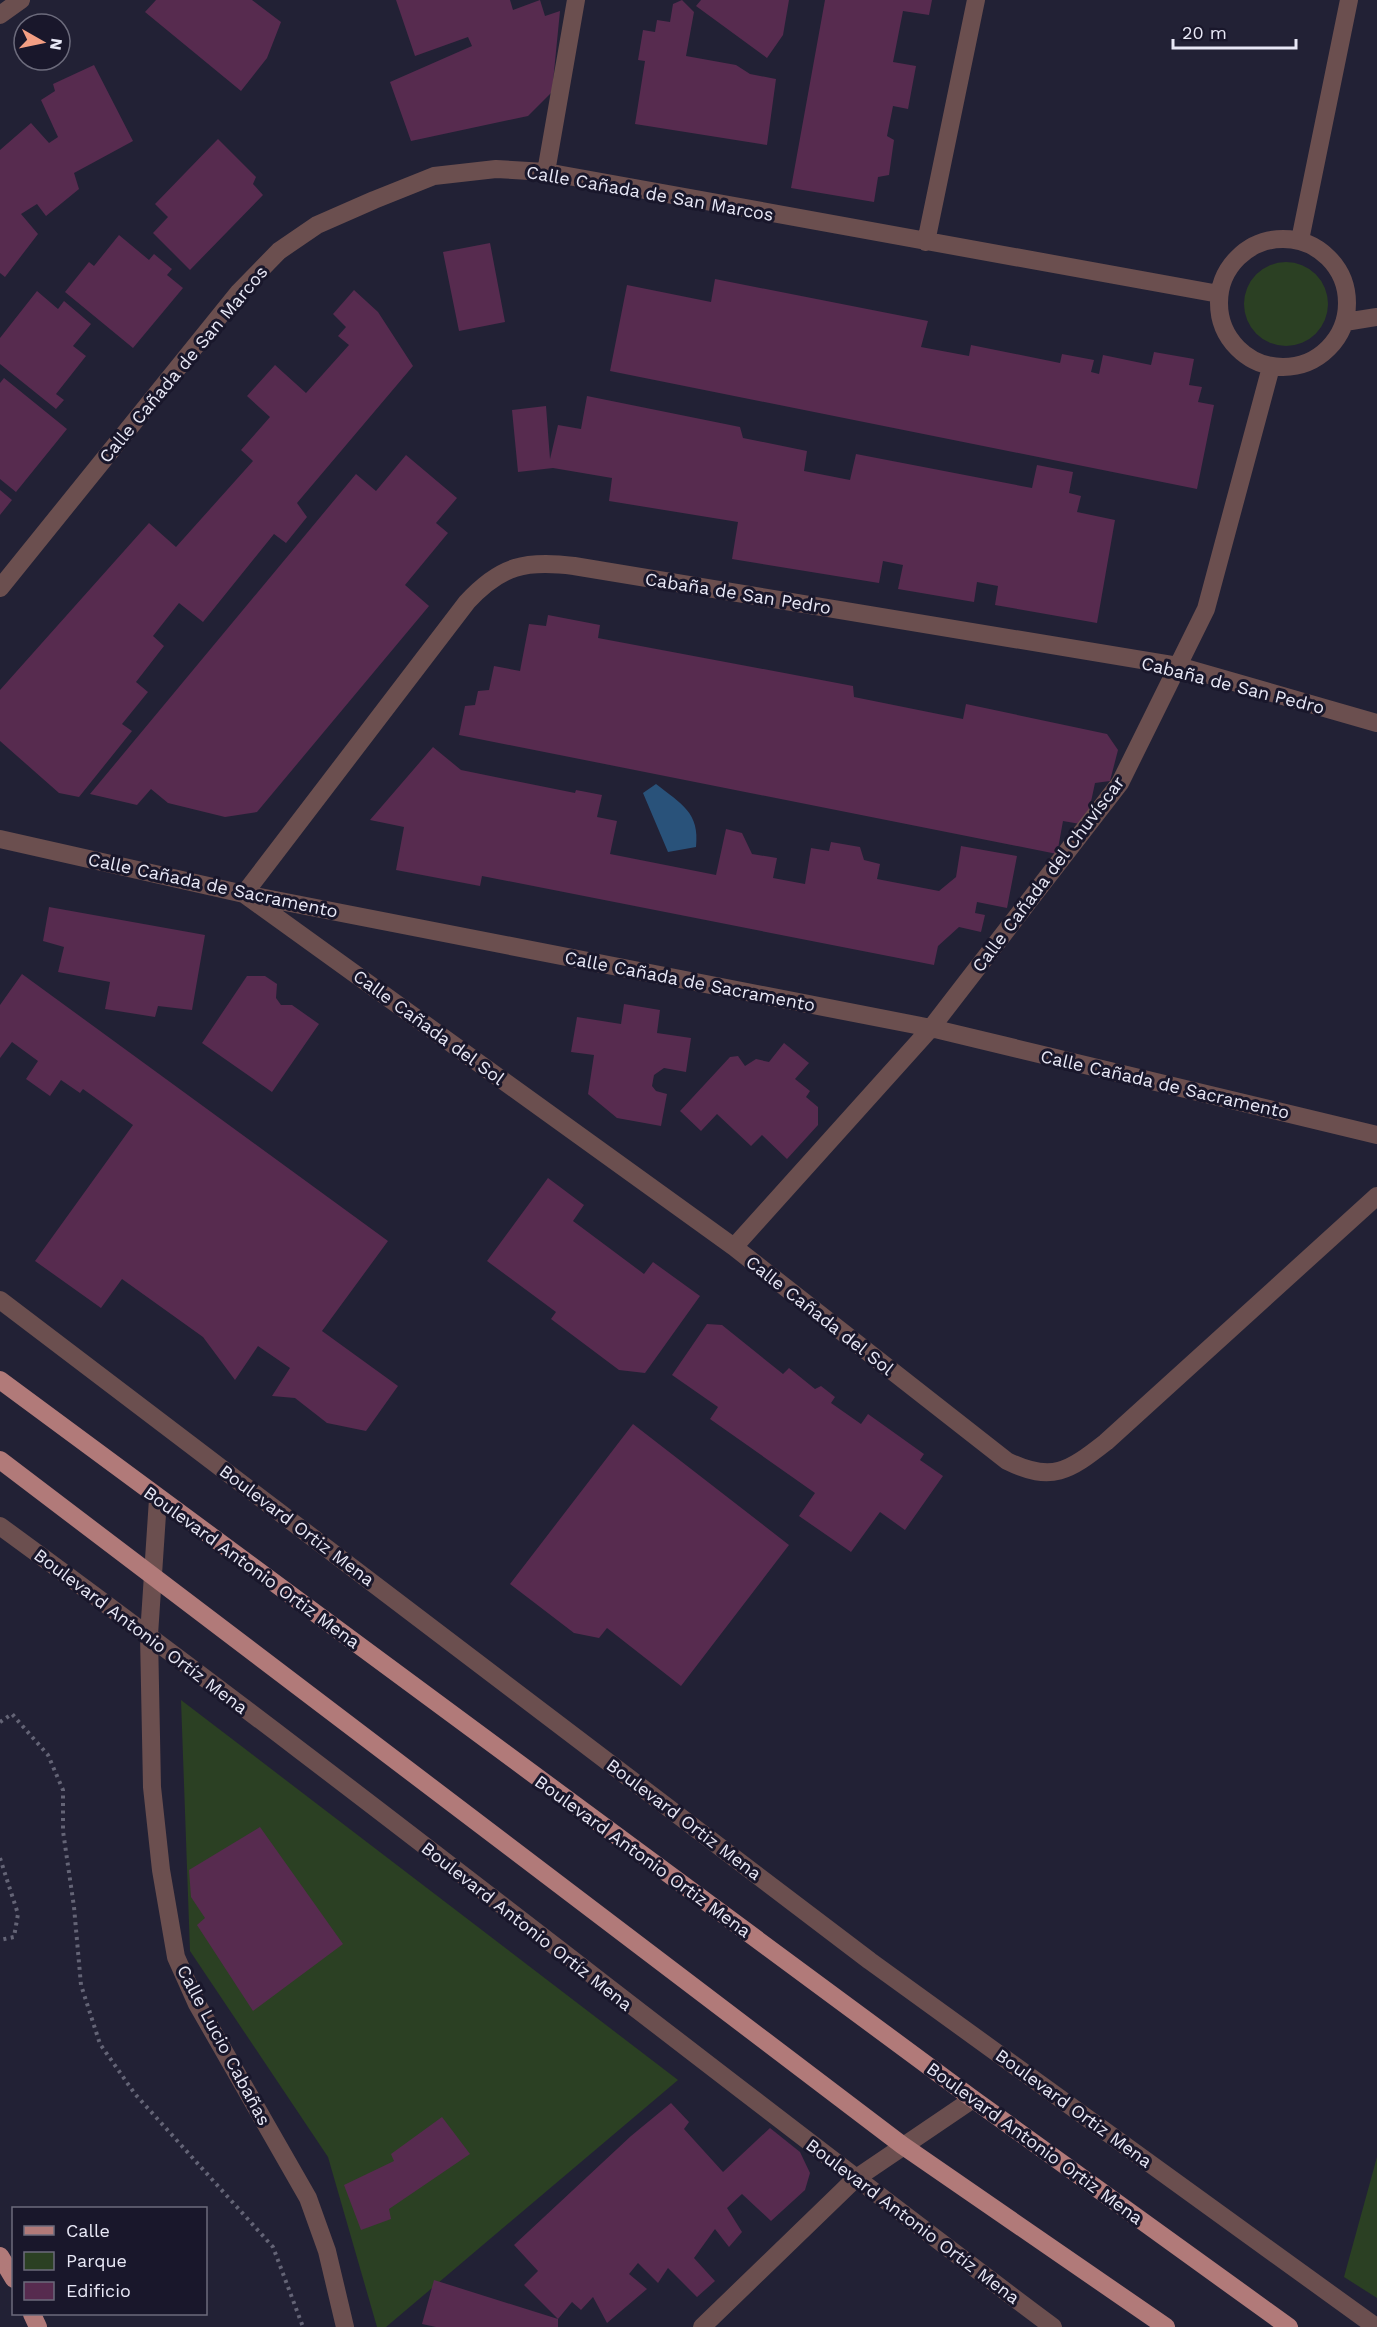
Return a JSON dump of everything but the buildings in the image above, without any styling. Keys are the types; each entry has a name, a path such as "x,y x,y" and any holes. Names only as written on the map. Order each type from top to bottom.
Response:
{"main road":[{"name":"Boulevard Antonio Ortiz Mena","path":"0,1380 973,2099 1289,2327"},
{"path":"0,1460 903,2145 1166,2327"},
{"path":"0,2256 12,2276"}],"street":[{"path":"0,15 21,0"},
{"path":"546,172 576,0"},
{"path":"926,242 976,0"},
{"path":"1300,240 1349,0"},
{"name":"Calle Cañada de San Marcos","path":"0,588 239,292 279,251 317,225 434,176 495,169 546,172 1219,294"},
{"path":"1279,238 1300,240 1319,249 1335,263 1344,281 1348,301 1345,322 1337,339 1324,353 1308,363 1290,368 1271,367 1252,361 1225,333 1219,314 1219,294 1226,273 1239,255 1257,243 1279,238"},
{"path":"1345,322 1377,317"},
{"name":"Calle Cañada del Chuvíscar","path":"734,1247 931,1028 1120,783 1206,609 1271,367"},
{"name":"Cabaña de San Pedro","path":"244,894 467,602 484,583 519,566 545,563 574,566 1178,666 1377,723"},
{"name":"Calle Cañada de Sacramento","path":"0,839 244,894 931,1028 1377,1135"},
{"name":"Calle Cañada del Sol","path":"244,894 734,1247 1007,1461 1024,1470 1043,1474 1062,1470 1082,1461 1106,1442 1377,1196"},
{"name":"Boulevard Ortiz Mena","path":"0,1300 870,1961 1376,2327"},
{"name":"Calle Lucio Cabañas","path":"158,1498 149,1635 152,1787 161,1870 177,1957 197,2004 308,2198 327,2251 345,2327"},
{"name":"Boulevard Antonio Ortíz Mena","path":"0,1526 149,1635 855,2179 1053,2327"},
{"path":"702,2327 855,2179 973,2099"}],"path":[{"path":"0,1722 12,1714 48,1755 63,1790 63,1831 75,1907 81,1984 100,2044 135,2094 273,2247 303,2327"},
{"path":"0,1858 18,1914 14,1937 0,1940"}],"green space":[{"path":"1286,262 1302,265 1316,274 1325,288 1328,304 1325,320 1316,334 1302,343 1286,346 1270,343 1256,334 1247,320 1244,304 1247,288 1256,274 1270,265"},
{"path":"181,1700 678,2080 386,2327 377,2327 328,2157 190,1951"},
{"path":"1377,2157 1377,2298 1344,2277"}],"water":[{"path":"656,784 681,803 692,817 695,825 696,847 668,852 643,793"}]}
